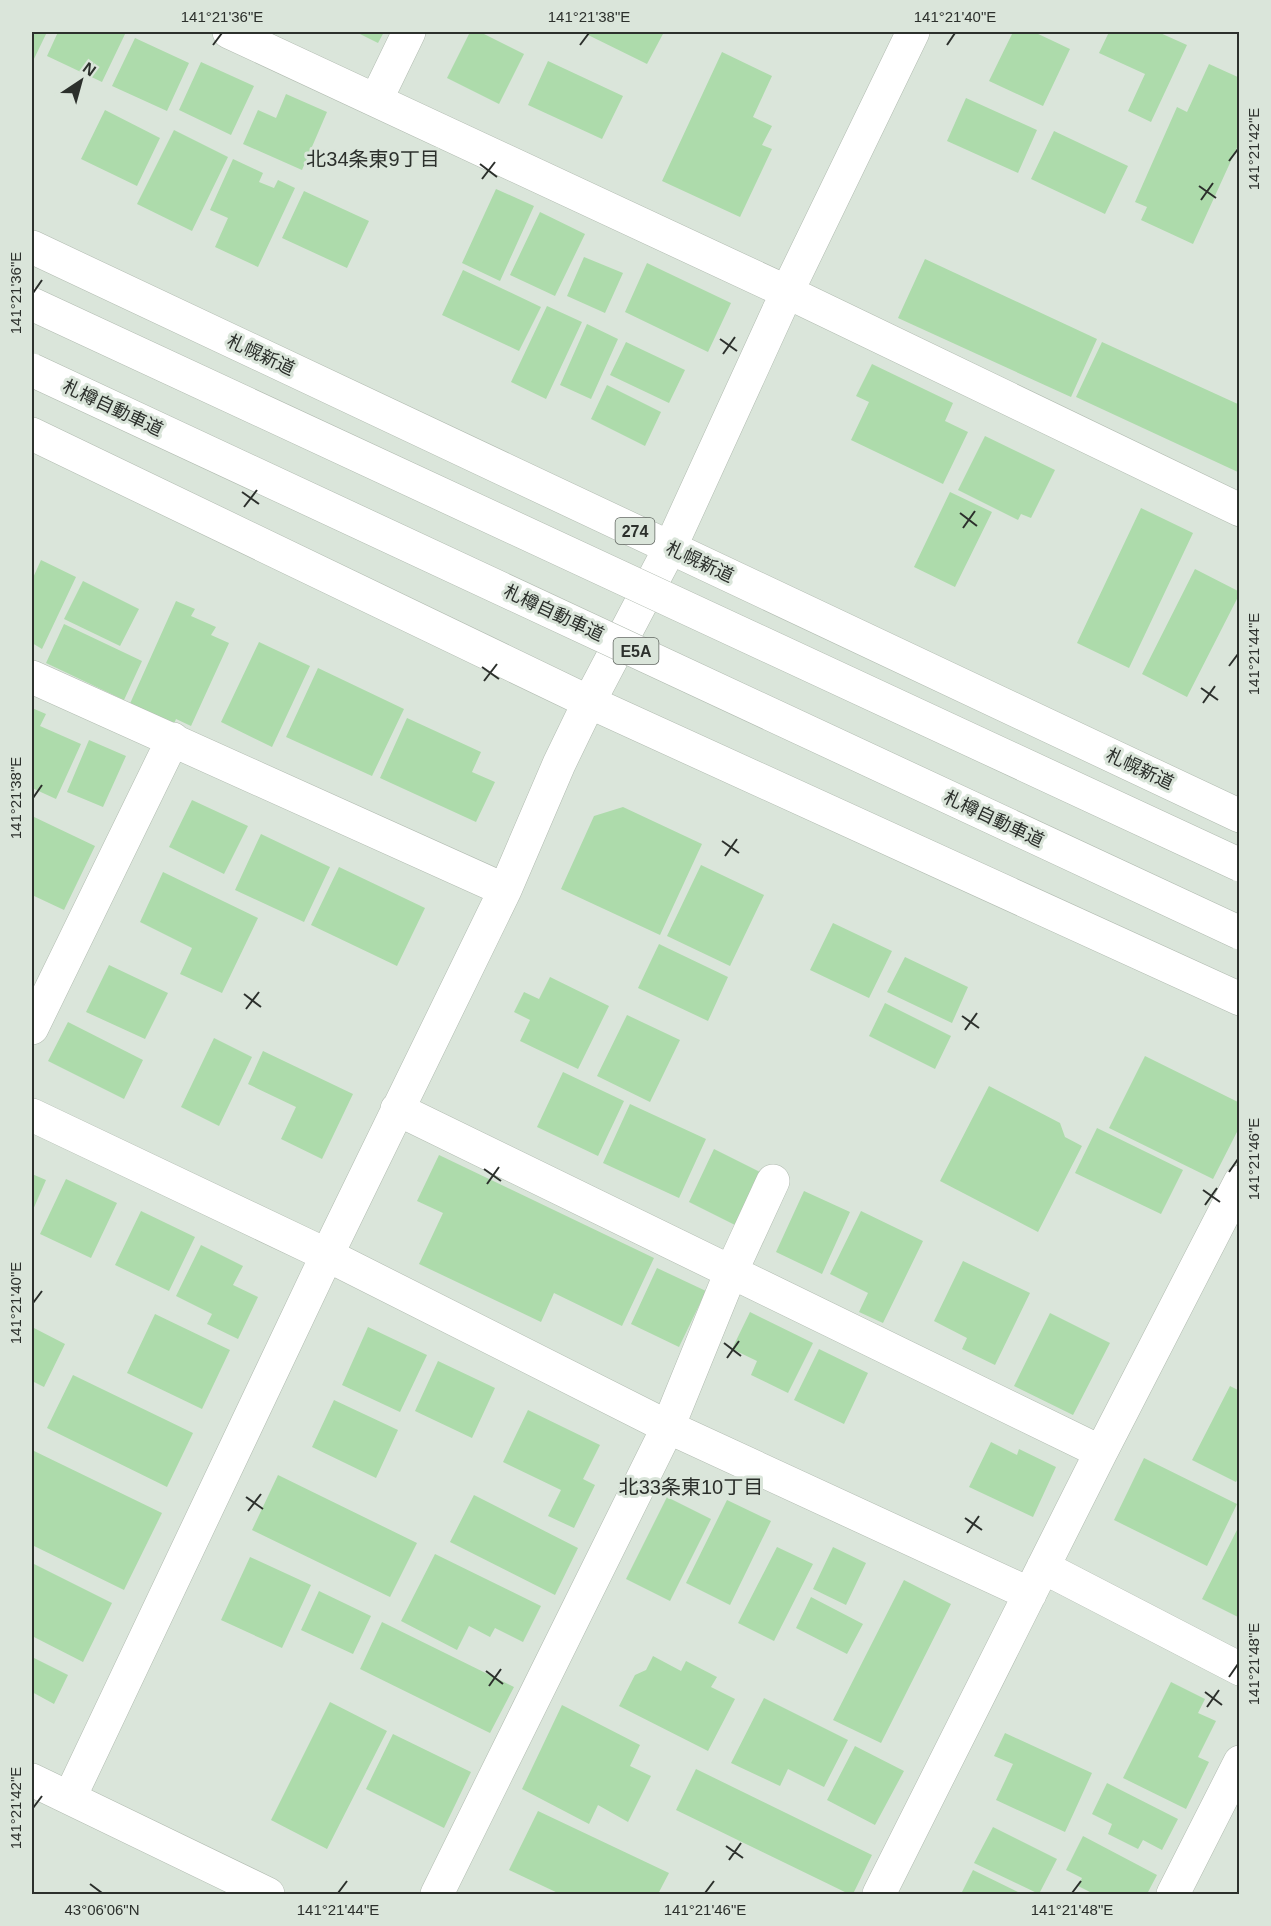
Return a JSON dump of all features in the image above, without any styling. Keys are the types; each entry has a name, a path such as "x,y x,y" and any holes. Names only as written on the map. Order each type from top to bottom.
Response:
{"main road":[{"path":"229,32 787,292 1239,510"},
{"path":"376,100 409,32"},
{"path":"70,1797 397,1109 505,890 559,764 670,548 787,292 913,32"},
{"name":"札幌新道","path":"32,247 1239,816"},
{"path":"32,304 1239,865"},
{"name":"札樽自動車道","path":"32,370 1239,933"},
{"path":"32,434 589,702 1239,999"},
{"path":"32,677 505,890"},
{"path":"32,1028 173,739"},
{"path":"397,1109 1101,1452"},
{"path":"32,1115 327,1255 668,1427 1036,1581 1239,1669"},
{"path":"436,1894 668,1427 731,1272 773,1181"},
{"path":"879,1894 1239,1182"},
{"path":"1173,1894 1239,1762"},
{"path":"32,1780 268,1894"}],"building":[{"path":"32,32 47,32 32,63"},
{"path":"58,32 126,32 102,82 47,56"},
{"path":"356,32 384,32 378,43"},
{"path":"470,32 480,32 524,54 499,104 447,78"},
{"path":"582,32 664,32 647,64"},
{"path":"1013,32 1034,32 1070,49 1043,106 989,81"},
{"path":"1109,32 1158,32 1187,45 1151,122 1128,111 1145,74 1099,53"},
{"path":"135,38 189,63 167,111 112,86"},
{"path":"722,52 772,76 753,117 772,126 762,145 772,149 740,217 662,181"},
{"path":"548,61 623,96 602,139 528,105"},
{"path":"201,62 254,86 231,135 179,110"},
{"path":"1209,64 1240,78 1240,141 1193,244 1141,220 1147,207 1135,202 1177,107 1187,112"},
{"path":"286,94 327,112 302,170 243,144 258,110 276,118"},
{"path":"966,98 1037,130 1018,173 947,141"},
{"path":"105,110 160,138 137,186 81,159"},
{"path":"174,130 228,157 192,231 137,204"},
{"path":"1054,131 1128,166 1105,214 1031,179"},
{"path":"233,159 263,173 259,182 274,188 278,180 295,188 258,267 215,247 228,218 210,210"},
{"path":"496,189 534,206 500,281 462,263"},
{"path":"304,191 369,221 347,268 282,238"},
{"path":"540,212 585,234 555,296 510,275"},
{"path":"584,257 623,273 605,313 567,296"},
{"path":"925,259 1097,339 1071,397 898,318"},
{"path":"647,263 731,303 708,352 625,312"},
{"path":"463,270 541,307 519,351 442,315"},
{"path":"547,306 582,322 546,399 511,382"},
{"path":"587,324 618,339 591,399 560,385"},
{"path":"626,342 685,370 669,403 610,375"},
{"path":"1102,342 1240,405 1240,473 1076,397"},
{"path":"872,364 953,403 945,421 968,432 943,484 851,440 869,402 856,396"},
{"path":"607,385 661,412 645,446 591,419"},
{"path":"985,436 1055,470 1031,518 1021,514 1018,520 958,490"},
{"path":"950,492 992,512 955,587 914,567"},
{"path":"1141,508 1193,533 1129,668 1077,643"},
{"path":"41,560 76,577 42,649 32,643 32,580"},
{"path":"1195,569 1240,593 1187,697 1142,674"},
{"path":"83,581 139,609 120,646 64,619"},
{"path":"176,601 195,609 191,616 216,627 211,635 229,643 191,726 176,719 174,724 128,708"},
{"path":"64,624 142,661 124,700 46,663"},
{"path":"259,642 310,666 272,747 221,722"},
{"path":"318,668 404,709 372,776 286,737"},
{"path":"32,708 46,714 40,726 81,744 56,799 32,788"},
{"path":"407,718 481,752 472,772 495,782 476,822 380,778"},
{"path":"89,740 126,756 103,807 67,792"},
{"path":"192,800 248,826 224,874 169,847"},
{"path":"623,807 702,844 660,935 561,889 594,816"},
{"path":"32,816 95,846 64,910 32,895"},
{"path":"261,834 330,867 304,922 235,890"},
{"path":"701,865 764,895 730,966 667,936"},
{"path":"339,867 425,908 397,966 311,925"},
{"path":"163,872 258,918 222,993 180,974 192,948 140,922"},
{"path":"833,923 892,951 869,998 810,970"},
{"path":"659,944 728,977 708,1021 638,988"},
{"path":"905,957 968,987 952,1023 887,992"},
{"path":"109,965 168,993 145,1039 86,1012"},
{"path":"550,977 609,1006 578,1069 520,1041 530,1020 514,1012 524,992 539,999"},
{"path":"885,1003 951,1036 935,1069 869,1036"},
{"path":"627,1015 680,1040 650,1102 597,1076"},
{"path":"68,1022 143,1060 124,1099 48,1061"},
{"path":"214,1038 252,1057 219,1126 181,1107"},
{"path":"263,1051 353,1094 322,1159 281,1139 296,1107 248,1084"},
{"path":"1145,1056 1240,1103 1240,1126 1213,1179 1109,1128"},
{"path":"563,1072 624,1101 598,1156 537,1127"},
{"path":"989,1086 1060,1123 1065,1137 1082,1146 1038,1232 940,1181"},
{"path":"630,1104 706,1139 679,1198 603,1163"},
{"path":"1097,1128 1183,1170 1161,1214 1075,1173"},
{"path":"714,1149 768,1176 743,1229 689,1202"},
{"path":"439,1155 654,1258 622,1326 554,1293 541,1322 419,1264 443,1213 417,1201"},
{"path":"32,1174 46,1180 32,1212"},
{"path":"66,1179 117,1203 91,1258 40,1234"},
{"path":"804,1191 850,1212 822,1274 776,1252"},
{"path":"141,1211 195,1237 169,1291 115,1265"},
{"path":"861,1211 923,1241 883,1323 859,1312 868,1293 830,1274"},
{"path":"201,1245 243,1266 233,1285 258,1297 238,1339 207,1324 212,1314 176,1296"},
{"path":"963,1261 1030,1293 995,1365 962,1349 967,1338 934,1321"},
{"path":"657,1268 706,1291 679,1347 631,1324"},
{"path":"750,1312 813,1343 788,1393 751,1375 757,1361 732,1349"},
{"path":"1050,1313 1110,1343 1073,1415 1014,1386"},
{"path":"155,1314 230,1350 202,1409 127,1373"},
{"path":"32,1327 65,1344 44,1387 32,1381"},
{"path":"368,1327 427,1355 400,1412 342,1385"},
{"path":"819,1349 868,1373 844,1424 794,1400"},
{"path":"438,1361 495,1388 472,1438 415,1411"},
{"path":"73,1375 193,1433 167,1487 47,1428"},
{"path":"1230,1386 1240,1391 1240,1474 1236,1482 1192,1460"},
{"path":"334,1400 398,1430 376,1478 312,1447"},
{"path":"528,1410 600,1445 583,1479 595,1485 574,1528 548,1516 561,1490 503,1462"},
{"path":"991,1442 1017,1455 1019,1449 1056,1467 1033,1517 969,1487"},
{"path":"32,1450 162,1513 124,1590 32,1545"},
{"path":"1144,1458 1237,1504 1207,1566 1114,1520"},
{"path":"278,1475 417,1543 390,1597 252,1530"},
{"path":"474,1495 578,1548 555,1595 450,1542"},
{"path":"667,1497 711,1519 670,1601 626,1579"},
{"path":"727,1500 771,1521 730,1605 686,1583"},
{"path":"1240,1524 1240,1618 1202,1599"},
{"path":"777,1547 813,1564 774,1641 738,1623"},
{"path":"833,1547 866,1563 846,1605 813,1589"},
{"path":"435,1554 541,1606 523,1642 495,1628 490,1637 469,1626 457,1650 401,1621"},
{"path":"250,1557 311,1585 282,1648 221,1620"},
{"path":"32,1563 112,1603 83,1662 32,1636"},
{"path":"904,1580 951,1604 881,1743 833,1720"},
{"path":"319,1591 371,1616 353,1654 301,1630"},
{"path":"811,1597 863,1624 847,1654 796,1628"},
{"path":"382,1622 514,1687 490,1733 360,1669"},
{"path":"653,1656 681,1671 686,1661 717,1677 711,1687 735,1699 708,1751 619,1706 635,1675 646,1670"},
{"path":"32,1657 68,1675 54,1704 32,1692"},
{"path":"1171,1682 1205,1699 1198,1713 1216,1721 1198,1757 1209,1762 1186,1809 1123,1778"},
{"path":"764,1698 848,1740 824,1787 788,1769 780,1786 731,1763"},
{"path":"330,1702 387,1731 327,1849 271,1820"},
{"path":"562,1705 640,1745 630,1766 651,1776 628,1822 598,1805 589,1824 522,1789"},
{"path":"1005,1733 1092,1773 1065,1832 996,1800 1013,1764 994,1756"},
{"path":"393,1734 471,1772 444,1828 366,1789"},
{"path":"855,1746 904,1771 875,1825 827,1800"},
{"path":"696,1769 872,1855 853,1894 676,1810"},
{"path":"1107,1783 1178,1819 1162,1850 1143,1840 1138,1849 1108,1834 1112,1824 1092,1814"},
{"path":"538,1811 669,1873 658,1894 560,1894 509,1870"},
{"path":"993,1827 1057,1859 1039,1894 974,1863"},
{"path":"1083,1836 1157,1875 1147,1894 1094,1894 1078,1886 1082,1878 1066,1870"},
{"path":"973,1870 1022,1894 961,1894"}],"district":[{"name":"北34条東9丁目","path":"373,159"},
{"name":"北33条東10丁目","path":"691,1487"}]}
